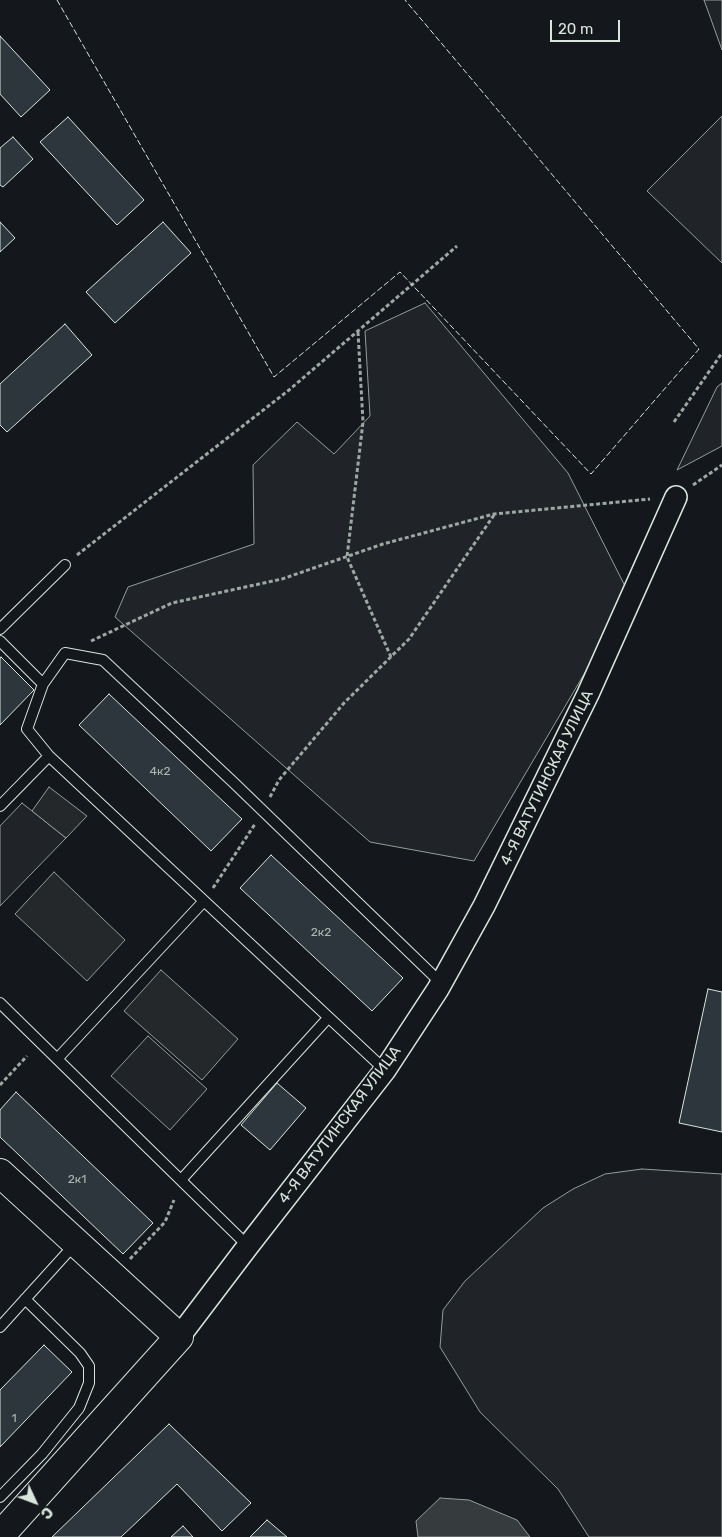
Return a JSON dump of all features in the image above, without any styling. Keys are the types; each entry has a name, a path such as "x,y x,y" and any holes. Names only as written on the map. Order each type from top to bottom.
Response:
{"street":[{"name":"4-Я ВАТУТИНСКАЯ УЛИЦА","path":"0,1536 179,1337 385,1070 441,983 484,906 588,694 676,497"},
{"path":"0,1173 179,1337"}],"lane":[{"path":"0,629 65,565"},
{"path":"0,641 43,684"},
{"path":"385,1070 49,756 27,729 43,684 65,652 103,660 441,983"},
{"path":"0,806 49,756"},
{"path":"58,1058 204,902"},
{"path":"0,1003 248,1246"},
{"path":"181,1180 328,1018"},
{"path":"0,1326 76,1244"},
{"path":"0,1497 42,1454 79,1408 89,1383 90,1366 80,1353 25,1300"}],"path":[{"path":"65,565 289,390 457,246"},
{"path":"358,331 363,422 347,556 390,657"},
{"path":"674,422 722,353"},
{"path":"65,652 172,603 282,579 383,544 494,514 676,497 722,465"},
{"path":"204,902 263,811 279,780 344,703 409,639 494,514"},
{"path":"0,1085 27,1056"},
{"path":"129,1260 165,1222 174,1200"}],"shaded area":[{"path":"704,0 722,0 722,50"},
{"path":"722,116 722,263 647,191"},
{"path":"425,303 568,473 630,596 474,861 370,842 115,617 128,587 254,544 253,465 297,422 334,454 370,416 365,331"},
{"path":"722,383 722,446 677,470 717,387"},
{"path":"49,787 87,816 66,838 32,811"},
{"path":"22,803 66,838 0,906 0,826"},
{"path":"54,872 125,940 87,981 15,914"},
{"path":"161,970 238,1039 202,1080 124,1011"},
{"path":"148,1036 207,1089 170,1130 111,1076"},
{"path":"642,1169 722,1174 722,1537 589,1537 558,1489 480,1412 440,1347 443,1310 465,1281 543,1208 573,1189 605,1174"},
{"path":"440,1498 469,1500 517,1520 530,1537 418,1537 416,1521"}],"building":[{"path":"0,36 50,90 21,117 0,94"},
{"path":"68,117 144,200 117,225 40,142"},
{"path":"13,137 33,159 3,187 0,185 0,148"},
{"path":"0,222 15,238 0,252"},
{"path":"163,222 191,253 115,323 86,292"},
{"path":"65,324 92,355 7,432 0,425 0,384"},
{"path":"0,658 34,690 0,725"},
{"path":"109,694 242,819 211,851 79,725"},
{"path":"271,855 403,978 372,1011 240,888"},
{"path":"708,989 722,992 722,1132 679,1123"},
{"path":"277,1083 306,1108 270,1150 241,1125"},
{"path":"16,1092 153,1223 123,1254 0,1137 0,1110"},
{"path":"44,1345 72,1372 0,1447 0,1390"},
{"path":"169,1424 251,1503 222,1531 177,1484 121,1537 52,1537"},
{"path":"267,1520 287,1537 250,1537"},
{"path":"183,1526 193,1537 171,1537"}],"fence":[{"path":"57,0 274,377 400,272 591,474 699,349 405,0"}]}
